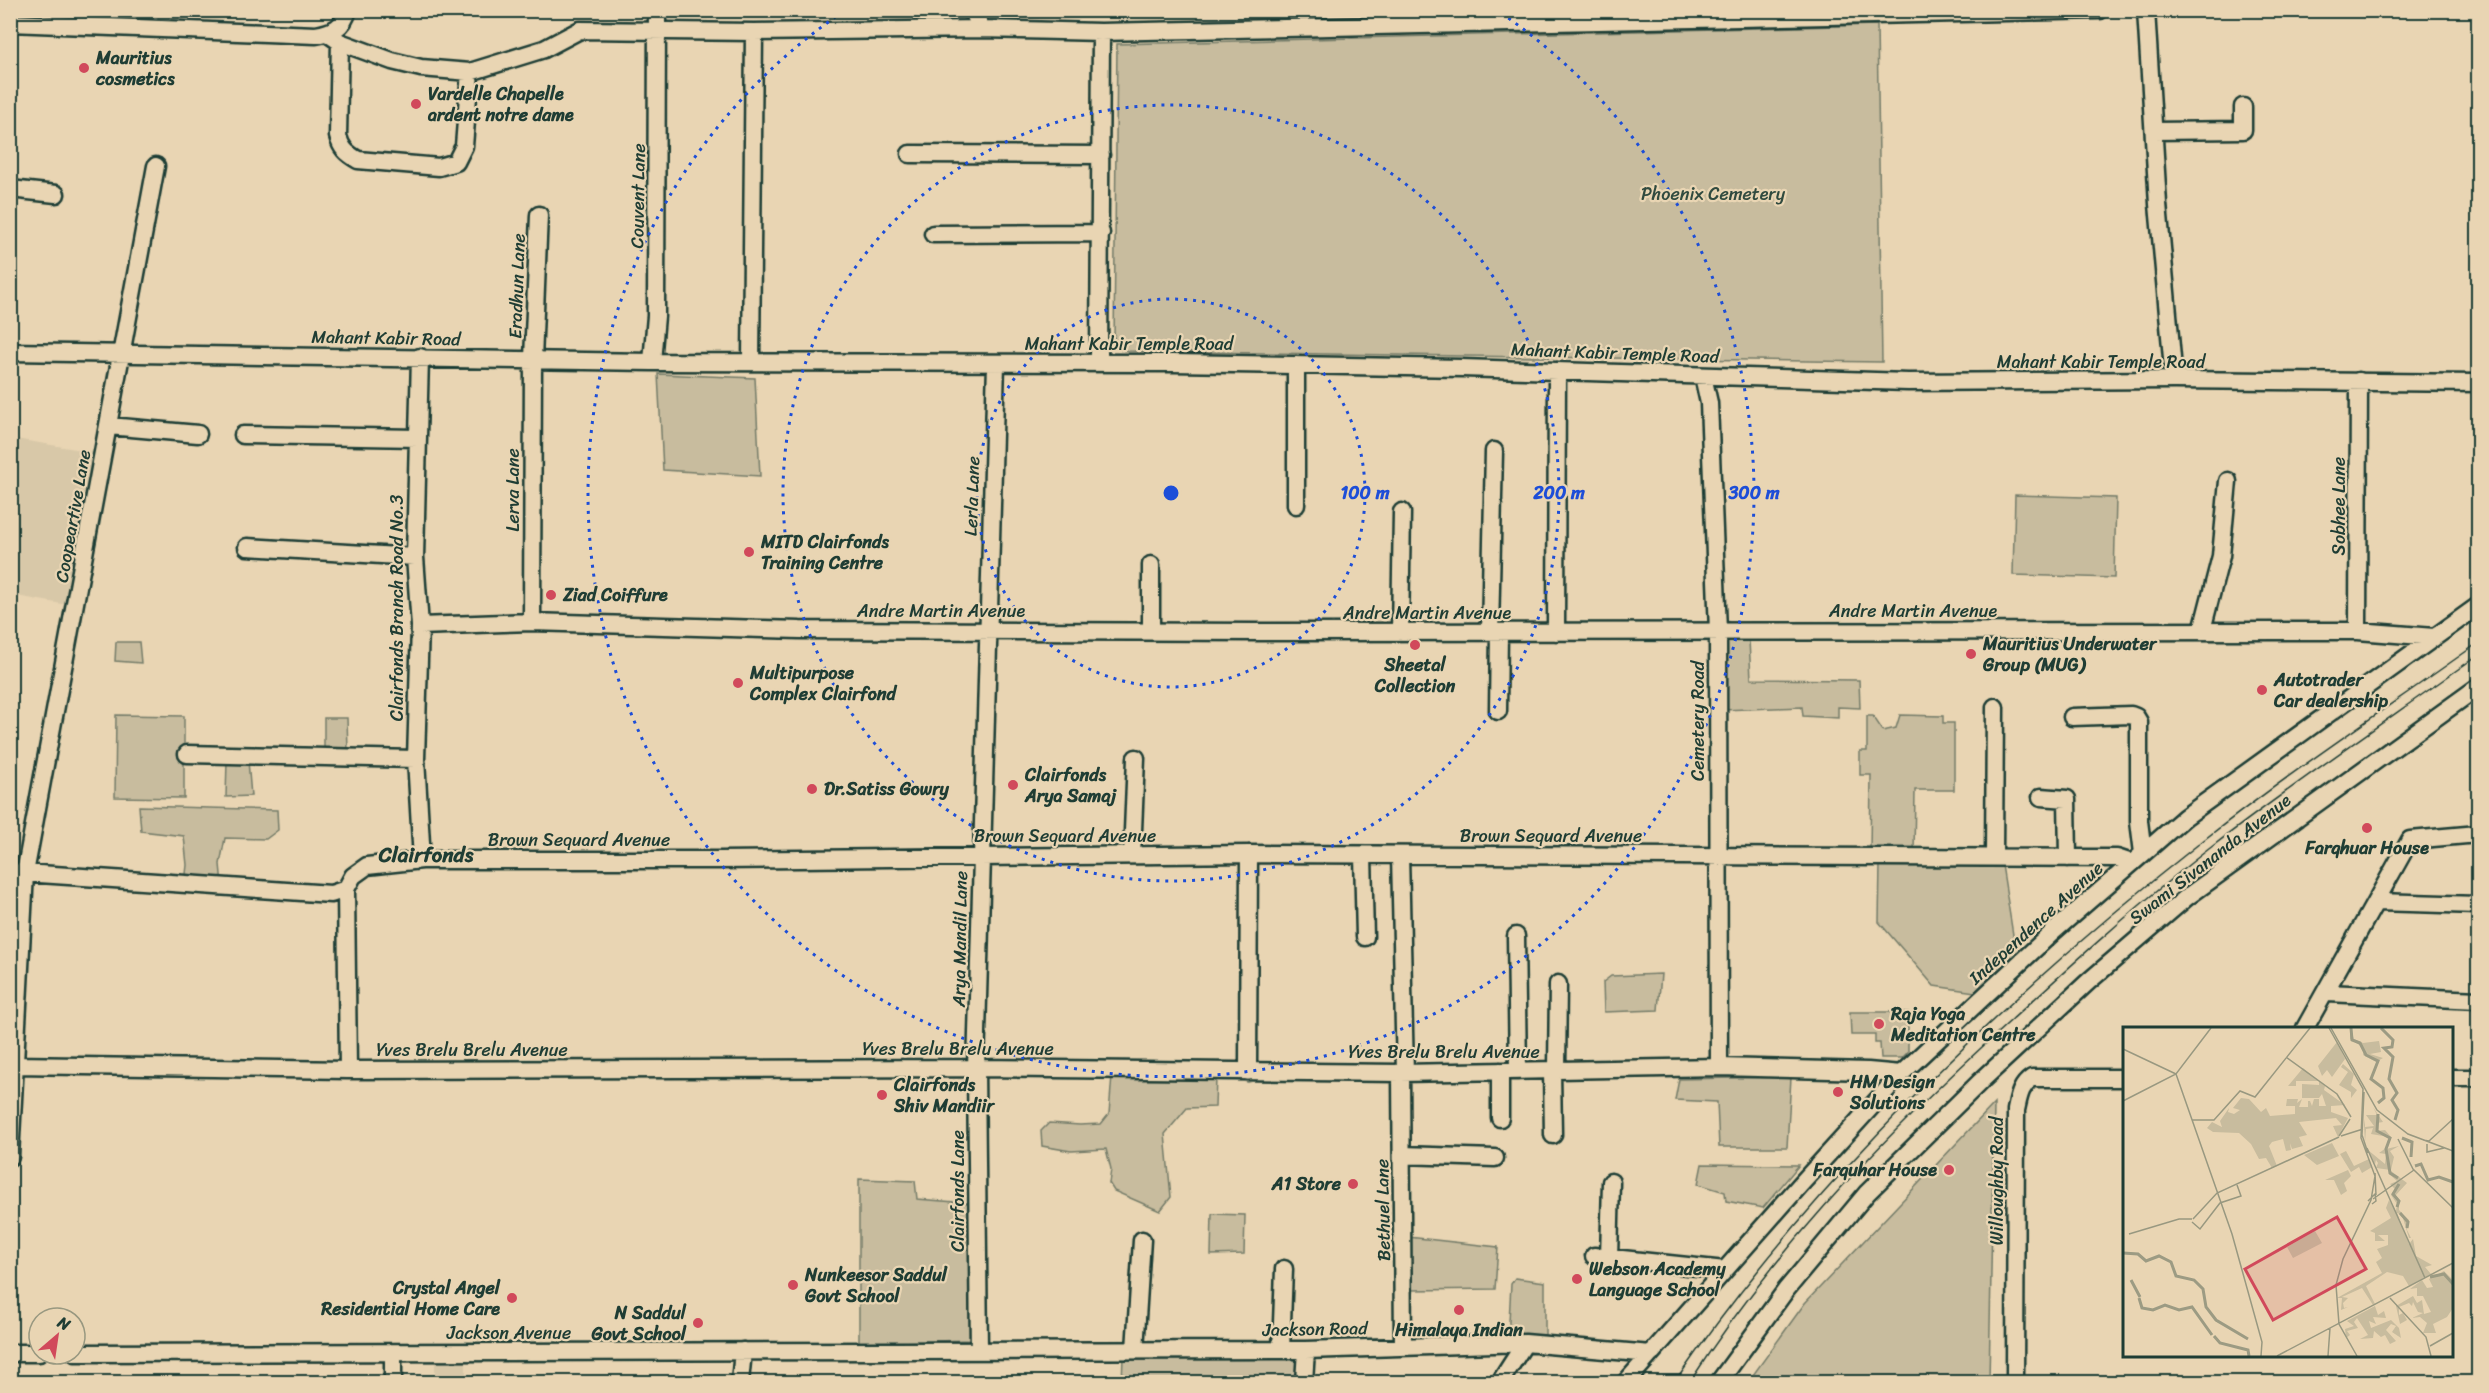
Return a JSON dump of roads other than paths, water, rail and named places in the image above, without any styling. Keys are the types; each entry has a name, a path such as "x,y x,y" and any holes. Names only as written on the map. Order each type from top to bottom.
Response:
{"street":[{"path":"348,10 343,24 333,38 338,136 340,146 357,160 439,166 456,162 464,146 470,72"},
{"name":"Couvent Lane","path":"652,362 656,341 657,10"},
{"path":"972,10 982,29"},
{"path":"10,23 316,35 333,38 392,61 421,68 470,72 544,49 580,30 754,32 982,29 1101,32 1458,17 2100,10"},
{"path":"2146,10 2174,380"},
{"path":"751,362 754,32"},
{"path":"1099,362 1101,32"},
{"path":"2154,131 2243,130 2243,107"},
{"path":"910,154 1101,155"},
{"name":"Coopeartive Lane","path":"10,1157 12,1084 15,1065 18,873 109,426 156,166"},
{"path":"10,189 56,194"},
{"name":"Eradhun Lane","path":"533,359 539,215"},
{"path":"933,234 1101,233"},
{"name":"Mahant Kabir Road","path":"10,352 751,362"},
{"name":"Clairfonds Branch Road No.3","path":"420,357 415,557 420,626 416,759 422,860"},
{"name":"Lerva Lane","path":"532,622 533,359"},
{"name":"Mahant Kabir Temple Road","path":"751,362 996,364 1099,362 1296,365 1805,377 1908,382 2174,380 2478,383"},
{"name":"Lerla Lane","path":"987,630 996,364"},
{"path":"1296,365 1296,505"},
{"path":"1556,632 1557,371"},
{"name":"Cemetery Road","path":"1703,376 1709,403 1718,631 1719,1068"},
{"name":"Sobhee Lane","path":"2358,631 2359,381"},
{"path":"109,426 198,434"},
{"path":"243,435 418,438"},
{"path":"1494,451 1497,711"},
{"path":"2202,630 2222,556 2228,481"},
{"path":"1400,632 1402,512"},
{"path":"247,547 415,557"},
{"path":"1151,565 1151,632"},
{"name":"Independence Avenue","path":"1626,1383 1902,1074 2054,931 2185,817 2478,606"},
{"name":"Andre Martin Avenue","path":"420,626 532,622 800,630 1151,632 2202,630 2358,631 2434,637"},
{"name":"Arya Mandil Lane","path":"976,1068 987,630"},
{"name":"Swami Sivananda Avenue","path":"1719,1383 1786,1290 1867,1193 1981,1081 2089,981 2187,897 2344,781 2478,687"},
{"path":"1994,857 1995,707"},
{"path":"2073,717 2131,715 2139,722 2138,858"},
{"path":"187,754 416,759"},
{"path":"1132,855 1136,758"},
{"path":"2041,797 2067,799 2068,858"},
{"path":"2306,1027 2410,840 2478,834"},
{"path":"1248,1072 1249,854"},
{"name":"Brown Sequard Avenue","path":"346,889 353,876 367,866 422,860 720,860 1249,854 2138,858"},
{"path":"1363,855 1365,937"},
{"name":"Bethuel Lane","path":"1400,855 1403,1347"},
{"path":"18,873 331,894 346,889 348,1070"},
{"path":"2376,902 2478,905"},
{"path":"1516,936 1518,1071"},
{"path":"1553,1135 1558,984"},
{"path":"2326,993 2478,1000"},
{"name":"Yves Brelu Brelu Avenue","path":"15,1065 348,1070 976,1068 1403,1073 1719,1068 1868,1071 1902,1074"},
{"name":"Clairfonds Lane","path":"976,1068 979,1350"},
{"path":"1500,1071 1500,1118"},
{"name":"Willoughby Road","path":"2015,1383 2016,1110 2019,1094 2025,1083 2032,1078 2123,1078"},
{"path":"2453,1078 2478,1078"},
{"path":"1402,1155 1495,1158"},
{"path":"1611,1182 1601,1257 1725,1270"},
{"path":"1135,1350 1142,1240"},
{"path":"1281,1350 1284,1269"},
{"path":"1500,1383 1525,1343"},
{"name":"Jackson Road","path":"979,1350 1306,1350 1525,1343 1651,1354"},
{"name":"Jackson Avenue","path":"87,1353 393,1354 979,1350"},
{"path":"1304,1383 1306,1350"},
{"path":"740,1383 743,1351"},
{"path":"10,1353 27,1353"},
{"path":"393,1354 393,1383"}],"tram line":[{"path":"1675,1382 1730,1306 1790,1232 1853,1160 1988,1024 2131,898 2238,813 2478,643"},
{"path":"1690,1382 1721,1336 1788,1248 1862,1165 1981,1048 2095,944 2214,845 2279,796 2478,655"}],"place":[{"name":"Mauritius cosmetics","path":"84,68"},
{"name":"Vardelle Chapelle ardent notre dame","path":"416,104"},
{"name":"MITD Clairfonds Training Centre","path":"749,552"},
{"name":"Ziad Coiffure","path":"551,595"},
{"name":"Sheetal Collection","path":"1415,645"},
{"name":"Mauritius Underwater Group (MUG)","path":"1971,654"},
{"name":"Multipurpose Complex Clairfond","path":"738,683"},
{"name":"Autotrader Car dealership","path":"2262,690"},
{"name":"Clairfonds Arya Samaj","path":"1013,785"},
{"name":"Dr.Satiss Gowry","path":"812,789"},
{"name":"Farqhuar House","path":"2367,828"},
{"name":"Raja Yoga Meditation Centre","path":"1879,1024"},
{"name":"HM Design Solutions","path":"1838,1092"},
{"name":"Clairfonds Shiv Mandiir","path":"882,1095"},
{"name":"Farquhar House","path":"1949,1170"},
{"name":"A1 Store","path":"1353,1184"},
{"name":"Webson Academy Language School","path":"1577,1279"},
{"name":"Nunkeesor Saddul Govt School","path":"793,1285"},
{"name":"Crystal Angel Residential Home Care","path":"512,1298"},
{"name":"Himalaya Indian","path":"1459,1310"},
{"name":"N Saddul Govt School","path":"698,1323"}],"district":[{"name":"Clairfonds","path":"426,855"}],"park label":[{"name":"Phoenix Cemetery","path":"1713,194"}]}
